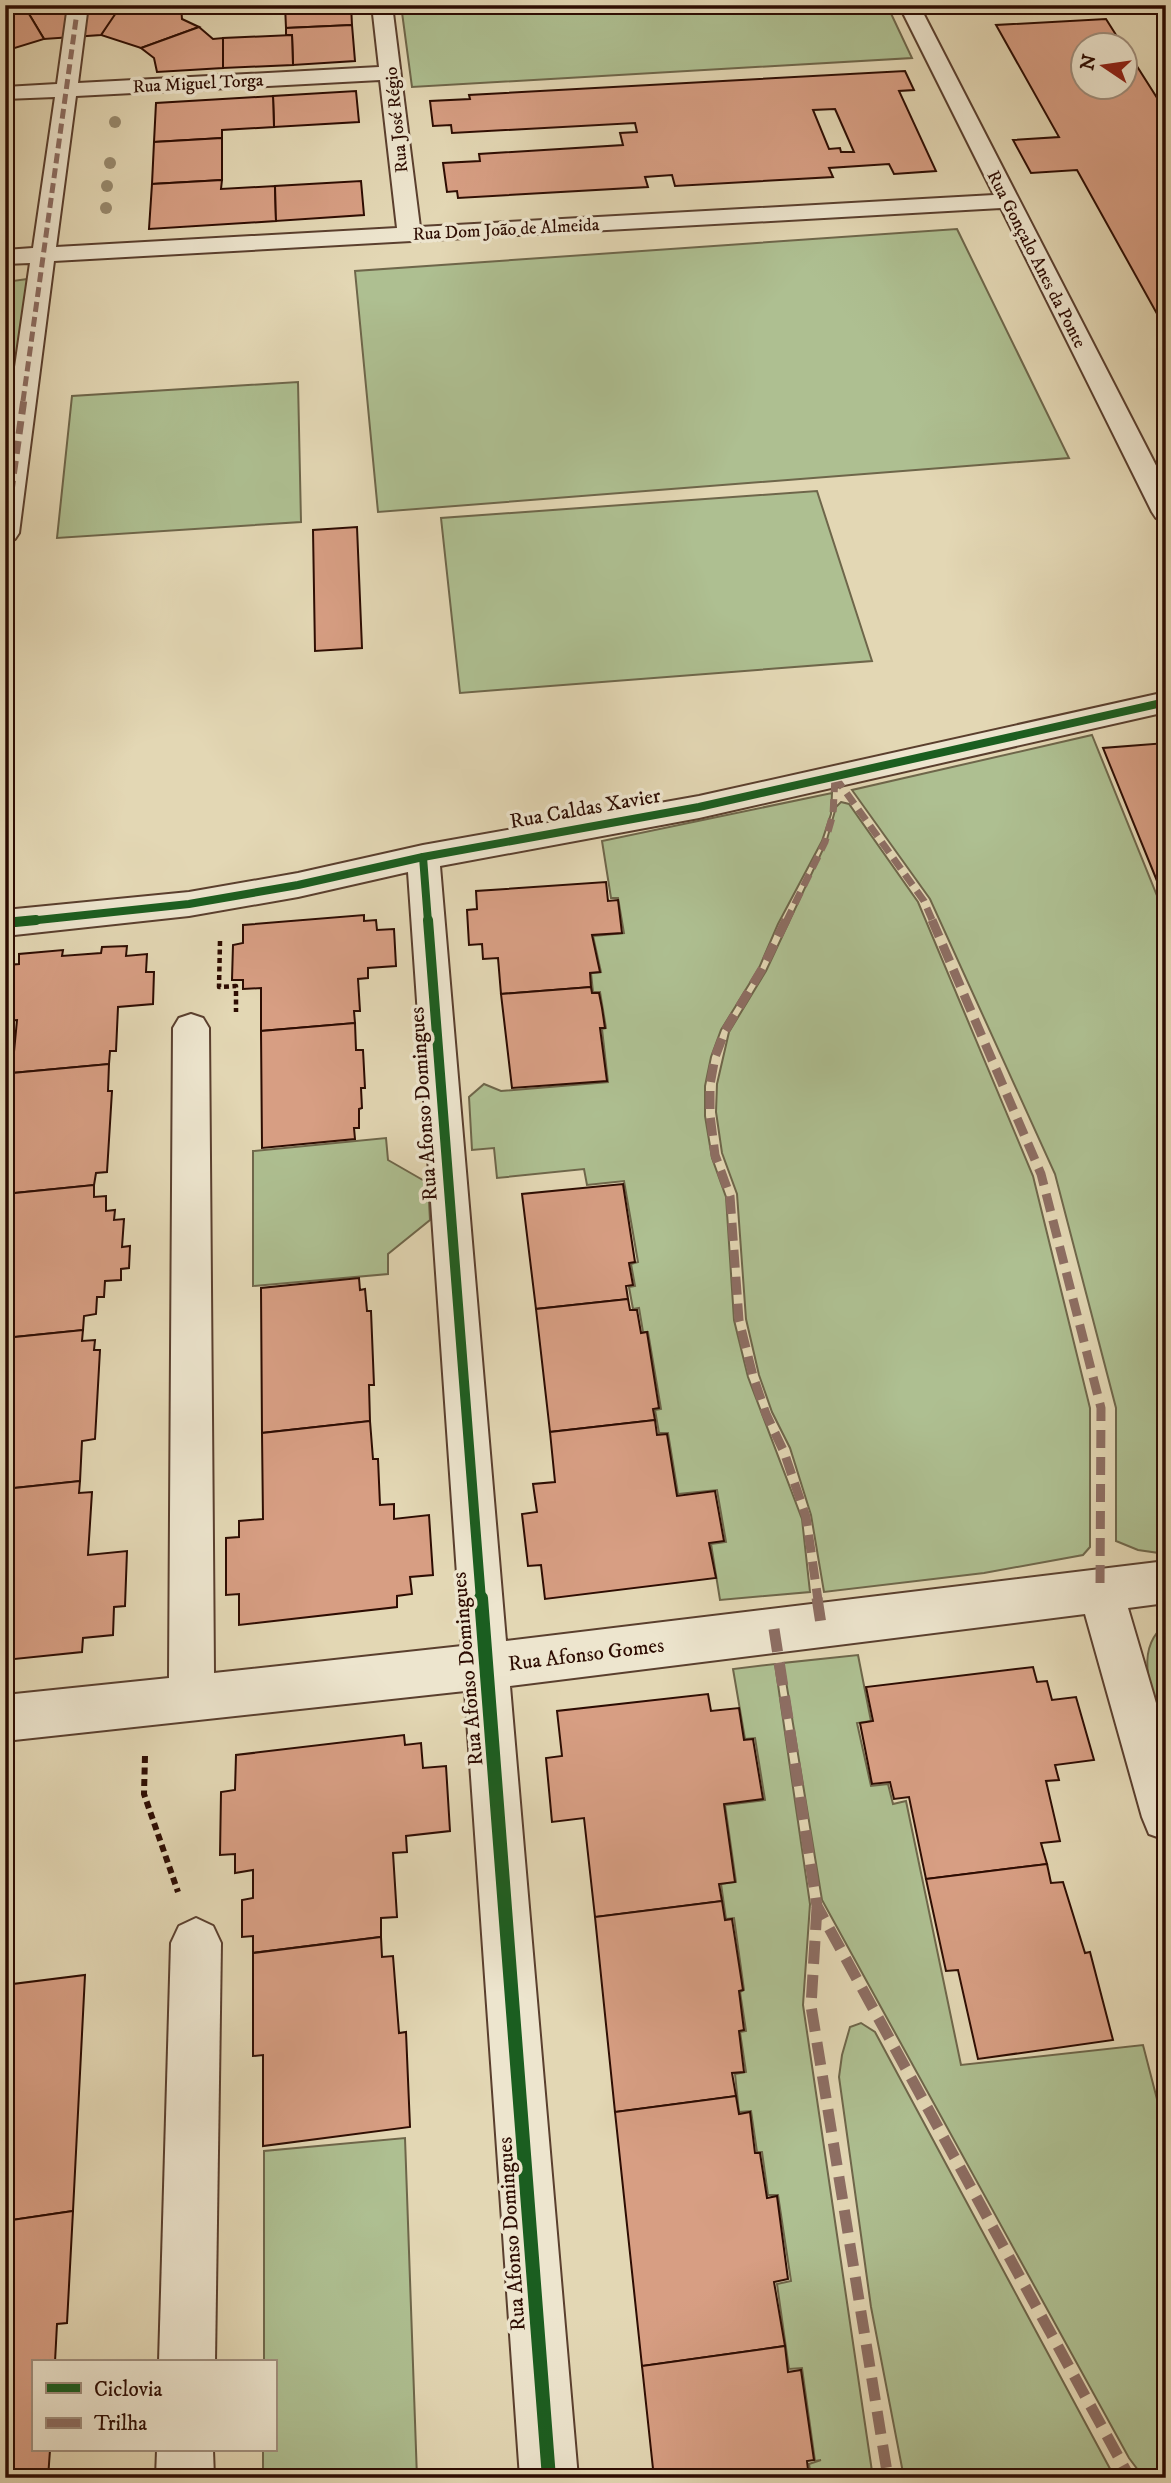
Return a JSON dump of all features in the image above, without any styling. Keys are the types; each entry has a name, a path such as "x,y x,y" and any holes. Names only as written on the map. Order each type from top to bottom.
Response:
{"street":[{"path":"5,533 46,253 78,5"},
{"name":"Rua José Régio","path":"382,5 409,234"},
{"name":"Rua Gonçalo Anes da Ponte","path":"909,5 1166,512"},
{"name":"Rua Miguel Torga","path":"5,93 391,74"},
{"name":"Rua Dom João de Almeida","path":"5,257 1007,201"},
{"name":"Rua Caldas Xavier","path":"5,923 220,899 423,857 713,804 1166,702"},
{"name":"Rua Afonso Domingues","path":"423,857 549,2478"},
{"path":"191,1028 192,1698"},
{"name":"Rua Afonso Gomes","path":"5,1718 587,1655 1166,1582"},
{"path":"1100,1590 1166,1817"},
{"path":"187,2360 196,1943"},
{"path":"185,2478 186,2452"}],"path":[{"path":"147,1702 145,1794 196,1943"}],"green space":[{"path":"401,5 887,5 912,58 412,87"},
{"path":"957,229 1069,458 378,512 355,271"},
{"path":"42,277 5,533 5,282"},
{"path":"298,382 301,522 57,538 72,396"},
{"path":"817,491 872,661 460,693 441,518"},
{"path":"1092,735 1166,918 1166,1554 1138,1550 1116,1541 1116,1408 1055,1174 930,899 852,790"},
{"path":"832,793 831,814 822,841 778,924 759,968 721,1030 711,1057 705,1086 705,1116 712,1158 726,1197 734,1320 748,1377 802,1519 810,1592 720,1600 711,1544 726,1542 717,1490 678,1494 668,1433 659,1433 655,1410 661,1409 648,1332 643,1332 639,1308 633,1309 629,1287 635,1286 631,1264 638,1262 624,1181 587,1185 584,1169 497,1178 494,1148 472,1150 469,1097 484,1084 501,1091 608,1082 602,1029 606,1028 600,992 593,992 591,973 601,972 593,936 624,933 618,898 611,898 602,841"},
{"path":"841,802 849,804 918,902 1033,1176 1090,1408 1090,1547 1083,1555 984,1573 824,1592 811,1515 790,1448 772,1412 759,1375 746,1319 737,1194 722,1153 716,1112 717,1084 729,1032 766,971 826,843 836,807"},
{"path":"386,1138 388,1160 428,1183 430,1220 388,1254 388,1274 253,1286 253,1151"},
{"path":"1166,1624 1166,1734 1148,1676 1147,1662 1155,1635"},
{"path":"858,1655 871,1721 857,1723 871,1786 888,1784 893,1804 906,1801 961,2065 1143,2045 1166,2134 1166,2478 1144,2478 1129,2458 822,1900 783,1663"},
{"path":"775,1664 810,1904 803,2005 873,2478 811,2478 809,2464 821,2460 815,2461 802,2368 789,2369 777,2284 791,2281 778,2195 768,2195 762,2152 757,2152 751,2111 739,2112 735,2074 746,2072 740,2032 746,2031 740,1992 744,1990 734,1918 726,1919 721,1884 736,1882 725,1805 765,1800 755,1738 745,1739 733,1669"},
{"path":"861,2023 875,2032 1115,2478 904,2478 871,2307 839,2077 850,2027"},
{"path":"405,2138 417,2478 263,2478 263,2452 276,2452 276,2360 264,2360 264,2151"}],"building":[{"path":"119,5 181,5 182,19 199,27 141,48 101,35"},
{"path":"285,5 351,5 352,25 286,28"},
{"path":"70,7 120,7 101,35 44,39 29,14"},
{"path":"34,8 34,12 29,14 44,39 5,51 5,9"},
{"path":"1106,19 1114,32 1070,32 1070,102 1140,102 1140,71 1166,112 1166,330 1077,170 1031,173 1013,140 1059,137 996,25"},
{"path":"352,25 355,61 293,65 292,35 286,35 286,28"},
{"path":"199,27 213,39 223,38 223,68 157,72 154,58 141,48"},
{"path":"292,35 293,65 223,68 223,38"},
{"path":"905,71 914,90 899,91 936,171 894,174 889,164 829,168 833,177 675,186 672,175 645,177 648,187 458,198 457,191 447,192 443,163 480,161 479,154 623,145 620,133 637,132 635,123 452,133 451,125 433,126 430,101 470,99 469,95","holes":["835,109 854,152 841,152 840,148 829,149 813,110"]},
{"path":"356,91 359,122 274,127 273,96"},
{"path":"273,96 274,127 222,130 222,138 154,142 156,103"},
{"path":"222,138 222,180 152,184 154,142"},
{"path":"222,180 221,189 275,186 276,221 149,229 152,184"},
{"path":"361,181 364,215 276,221 275,186"},
{"path":"357,527 362,648 315,651 313,530"},
{"path":"1166,743 1166,903 1103,748"},
{"path":"606,882 608,901 618,900 622,933 592,935 600,972 590,973 591,987 501,994 498,958 483,959 482,944 469,945 467,910 477,909 476,891"},
{"path":"364,915 364,921 376,920 377,930 394,929 396,966 368,968 368,978 358,979 360,1011 354,1011 355,1023 261,1031 261,988 243,989 243,980 232,980 233,945 243,943 243,925"},
{"path":"127,946 126,956 147,954 146,972 154,972 153,1004 118,1007 116,1051 110,1051 109,1064 12,1073 17,1020 5,1021 8,965 19,964 19,954 63,950 62,956 101,953 102,947"},
{"path":"591,987 592,993 599,993 602,1008 605,1028 600,1028 607,1081 512,1088 501,994"},
{"path":"355,1023 356,1050 363,1050 365,1088 361,1088 362,1108 359,1109 359,1128 354,1128 355,1139 262,1148 261,1031"},
{"path":"109,1064 108,1091 112,1091 107,1172 96,1173 94,1185 5,1194 5,1135 12,1073"},
{"path":"623,1184 635,1262 629,1263 633,1285 626,1286 628,1299 536,1309 522,1194"},
{"path":"94,1185 94,1197 106,1196 106,1211 115,1210 114,1220 124,1219 122,1247 130,1246 129,1268 121,1269 121,1280 105,1281 104,1297 97,1297 96,1314 84,1316 83,1330 5,1338 5,1194"},
{"path":"359,1278 360,1290 365,1289 367,1311 371,1311 374,1385 369,1385 370,1421 262,1433 261,1288"},
{"path":"628,1299 630,1310 637,1310 641,1333 647,1332 659,1408 653,1409 655,1420 550,1432 536,1309"},
{"path":"83,1330 82,1341 95,1340 94,1350 100,1350 95,1439 82,1441 80,1481 5,1489 5,1338"},
{"path":"655,1420 657,1435 667,1434 677,1496 715,1491 724,1541 709,1543 716,1578 545,1599 541,1565 528,1566 522,1514 537,1512 533,1484 555,1482 550,1432"},
{"path":"370,1421 373,1459 378,1459 380,1505 394,1504 394,1519 429,1515 433,1575 410,1577 412,1594 397,1596 397,1607 239,1625 239,1594 226,1595 226,1538 239,1537 239,1521 263,1519 262,1433"},
{"path":"80,1481 79,1493 92,1492 88,1555 127,1551 125,1606 114,1607 113,1635 83,1638 82,1652 5,1660 5,1489"},
{"path":"1033,1667 1037,1682 1047,1681 1052,1700 1076,1697 1094,1760 1055,1765 1059,1780 1046,1781 1060,1841 1041,1843 1047,1864 926,1879 909,1797 894,1799 890,1782 872,1784 860,1723 873,1721 866,1687"},
{"path":"708,1694 711,1711 739,1708 744,1740 753,1739 763,1799 724,1804 735,1882 719,1884 722,1901 595,1917 584,1818 552,1822 546,1758 562,1756 557,1711"},
{"path":"404,1735 405,1745 421,1743 423,1768 446,1766 450,1831 406,1836 407,1852 393,1853 397,1917 381,1918 381,1937 253,1953 253,1936 242,1937 242,1900 253,1898 253,1870 235,1873 235,1854 220,1855 221,1792 235,1790 236,1755"},
{"path":"1047,1864 1051,1883 1063,1882 1085,1953 1090,1952 1113,2040 978,2059 958,1970 946,1971 926,1879"},
{"path":"722,1901 725,1920 732,1919 743,1990 739,1991 744,2030 739,2031 744,2072 732,2073 736,2096 615,2112 595,1917"},
{"path":"381,1937 382,1957 393,1956 399,2033 406,2032 410,2127 263,2146 263,2055 253,2056 253,1953"},
{"path":"85,1975 73,2211 5,2221 5,1985"},
{"path":"736,2096 739,2114 750,2112 755,2153 760,2153 767,2198 777,2196 788,2279 774,2282 785,2346 642,2366 615,2112"},
{"path":"73,2211 67,2323 57,2324 55,2360 32,2360 32,2452 50,2452 48,2478 5,2478 5,2221"},
{"path":"785,2346 788,2372 801,2370 814,2460 807,2461 809,2478 654,2478 642,2366"}],"marked path":[{"path":"5,533 78,5"},
{"path":"835,777 924,901 1041,1174 1101,1408 1100,1589"},
{"path":"821,1624 806,1517 784,1452 766,1414 753,1376 739,1320 730,1196 715,1155 710,1115 710,1085 715,1057 725,1031 762,969 825,842 833,814 835,777"},
{"path":"774,1629 817,1906 1130,2478"},
{"path":"817,1907 811,2006 888,2478"}],"cycle path":[{"path":"5,923 189,904 298,885 423,857 699,807 1166,702"},
{"path":"423,857 549,2478"}]}
